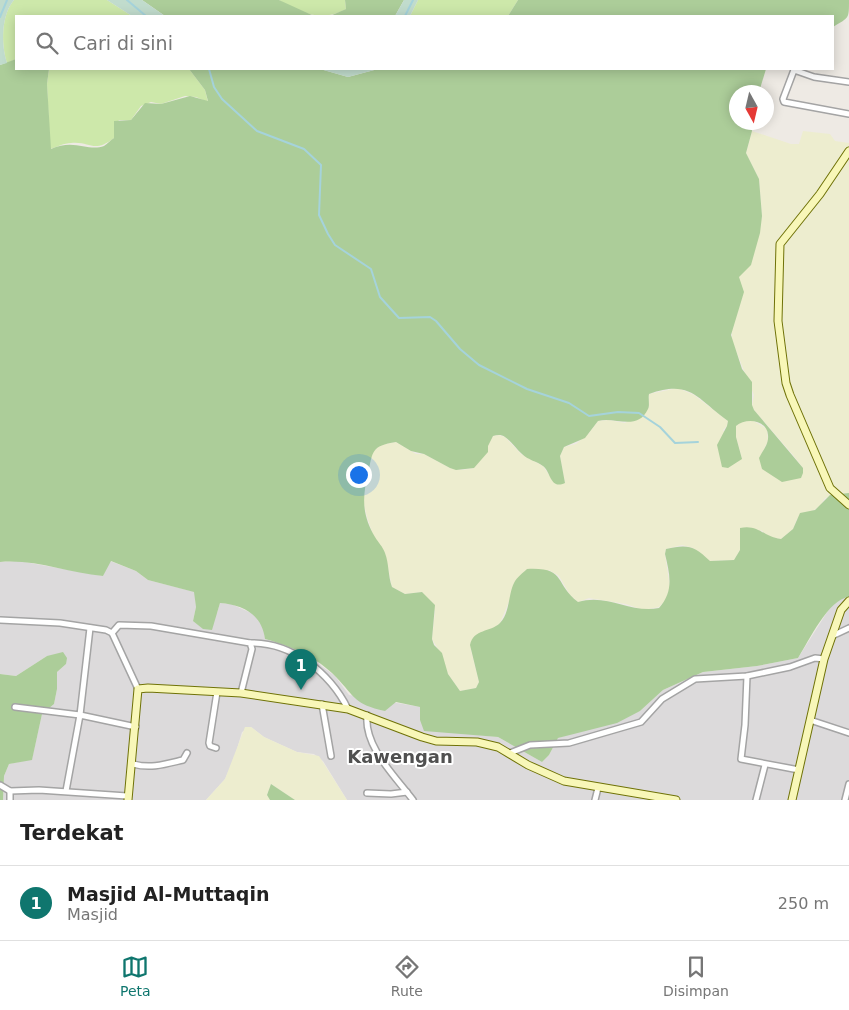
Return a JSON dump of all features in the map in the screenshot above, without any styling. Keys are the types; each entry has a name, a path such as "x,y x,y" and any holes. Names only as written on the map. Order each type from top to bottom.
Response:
{"main road":[{"path":"849,151 820,194 781,240 778,322 786,383 790,395 830,488 849,505"},
{"path":"792,800 824,659 841,610 849,601"},
{"path":"128,798 133,764 138,690 148,688 241,693 348,709 436,741 489,744 510,753 554,778 598,788 676,800"}],"street":[{"path":"849,82 814,77 794,70 783,99 784,102 849,114"},
{"path":"0,620 50,622 112,633"},
{"path":"112,633 120,625 141,624 277,647 307,663 333,684 348,709"},
{"path":"66,791 80,715 90,628"},
{"path":"832,636 849,628"},
{"path":"112,633 138,690"},
{"path":"241,693 252,649 250,643"},
{"path":"510,753 530,745 569,743 641,722 662,699 695,679 747,676 790,667 815,658 824,659"},
{"path":"747,676 745,725 740,757 743,761 799,770"},
{"path":"216,748 210,746 209,743 217,692"},
{"path":"322,704 331,756"},
{"path":"15,707 80,715 136,727"},
{"path":"367,715 368,734 413,800"},
{"path":"810,720 849,733"},
{"path":"133,764 164,765 183,760 187,753"},
{"path":"756,800 765,765"},
{"path":"845,800 849,784"},
{"path":"0,785 10,791 66,791 128,798"},
{"path":"595,800 598,788"},
{"path":"10,791 10,800"},
{"path":"367,793 391,794 407,792"}],"shaded area":[{"path":"19,561 103,576 110,561 136,571 148,580 195,592 196,607 193,621 217,613 220,603 231,604 256,615 264,630 265,639 289,645 316,662 335,676 349,695 421,707 420,720 478,735 498,737 542,762 549,755 558,738 640,711 663,690 703,672 757,666 798,658 831,606 843,598 849,597 849,800 347,800 323,761 314,754 297,752 264,737 251,727 242,732 234,759 225,779 206,800 3,800 4,776 9,764 32,759 42,714 54,704 57,689 57,672 66,664 47,656 16,676 0,674 0,562"}],"green space":[{"path":"0,0 14,0 7,13 3,30 7,63 0,65"},
{"path":"14,0 107,0 130,15 15,15 15,59 7,63 3,30 10,6"},
{"path":"107,0 142,0 164,15 130,15"},
{"path":"142,0 279,0 312,15 164,15"},
{"path":"279,0 345,0 346,9 329,15 312,15"},
{"path":"345,0 404,0 396,15 332,15 346,9"},
{"path":"404,0 418,0 410,15 396,15"},
{"path":"418,0 518,0 509,15 410,15"},
{"path":"518,0 849,0 847,17 834,26 834,15 509,15"},
{"path":"15,59 15,70 49,70 47,84 51,149 67,145 104,146 114,138 114,121 131,120 145,103 161,104 190,96 208,101 205,90 190,70 324,70 348,77 374,70 766,70 761,85 729,85 729,130 752,130 746,153 759,179 762,216 760,233 751,265 739,277 744,292 731,335 742,369 752,382 752,405 754,410 803,468 801,478 782,482 762,469 759,458 767,444 767,430 760,423 750,421 736,426 736,437 742,459 728,468 722,467 717,445 728,421 693,394 675,389 649,394 648,409 638,420 632,422 598,421 585,438 564,447 560,456 565,483 560,485 551,479 543,466 524,456 504,436 500,435 493,436 488,446 488,452 474,468 456,470 424,454 411,451 396,442 382,445 372,455 364,506 371,529 385,553 392,587 405,594 422,592 435,605 432,639 434,645 442,653 448,674 460,691 476,688 479,682 470,645 472,640 479,633 500,623 506,614 514,583 527,569 540,569 554,574 578,602 599,600 639,608 659,608 667,595 670,582 665,554 666,549 685,547 695,549 710,561 734,560 740,550 740,528 757,529 781,539 793,529 800,513 815,510 830,495 849,493 849,597 841,599 827,613 798,658 757,666 703,672 663,690 640,711 617,723 558,738 549,755 542,762 498,737 424,731 420,720 420,707 396,702 385,711 361,703 329,670 312,658 284,645 265,639 263,630 256,617 236,606 220,603 212,630 203,629 193,621 196,607 194,592 148,580 136,571 111,561 103,576 26,562 0,562 0,65"},
{"path":"49,70 190,70 205,90 208,102 196,97 185,96 161,104 151,102 141,106 131,120 119,120 114,127 114,138 107,143 92,146 68,143 50,149 47,84"},
{"path":"324,70 374,70 348,77"},
{"path":"752,131 791,144 799,144 803,131 830,134 835,141 849,143 849,493 825,498 820,506 811,512 805,512 797,519 793,529 781,539 770,538 761,530 740,550 734,560 709,561 693,548 682,545 666,549 665,554 670,588 667,599 659,607 643,610 626,604 589,598 578,602 570,595 559,576 549,570 510,599 500,623 471,650 479,682 476,688 460,691 448,674 432,639 435,611 422,592 405,594 392,587 385,554 373,535 367,517 362,496 372,453 380,445 396,442 416,454 424,454 450,468 462,470 474,468 493,436 499,435 505,437 521,454 543,466 549,475 565,483 560,456 564,447 576,444 589,433 598,421 608,420 625,423 649,407 649,394 678,388 694,395 728,421 727,426 723,430 742,459 736,437 736,426 740,422 752,420 767,429 768,441 762,453 803,473 803,468 793,455 754,410 752,406 754,395 732,341 732,330 742,297 739,277 756,244 762,216 759,179 746,153"},
{"path":"63,652 67,658 66,664 57,672 57,689 54,704 42,714 32,760 9,764 4,776 3,800 0,800 0,674 16,676 47,656"},
{"path":"245,727 251,727 264,737 297,752 319,756 347,800 295,800 271,784 267,795 270,800 206,800 225,779"},
{"path":"271,784 295,800 270,800 267,795"}],"waterway":[{"path":"0,17 7,0"},
{"path":"127,0 145,15"},
{"path":"406,15 413,0"},
{"path":"209,70 214,87 222,99 257,131 304,149 321,165 319,215 328,234 335,245 371,269 380,297 399,318 430,317 436,321 460,349 479,365 527,389 569,403 589,416 618,412 639,413 660,427 675,443 698,442"}],"place":[{"name":"Masjid Al-Muttaqin","path":"301,690"}],"district":[{"name":"Kawengan","path":"400,757"}]}
